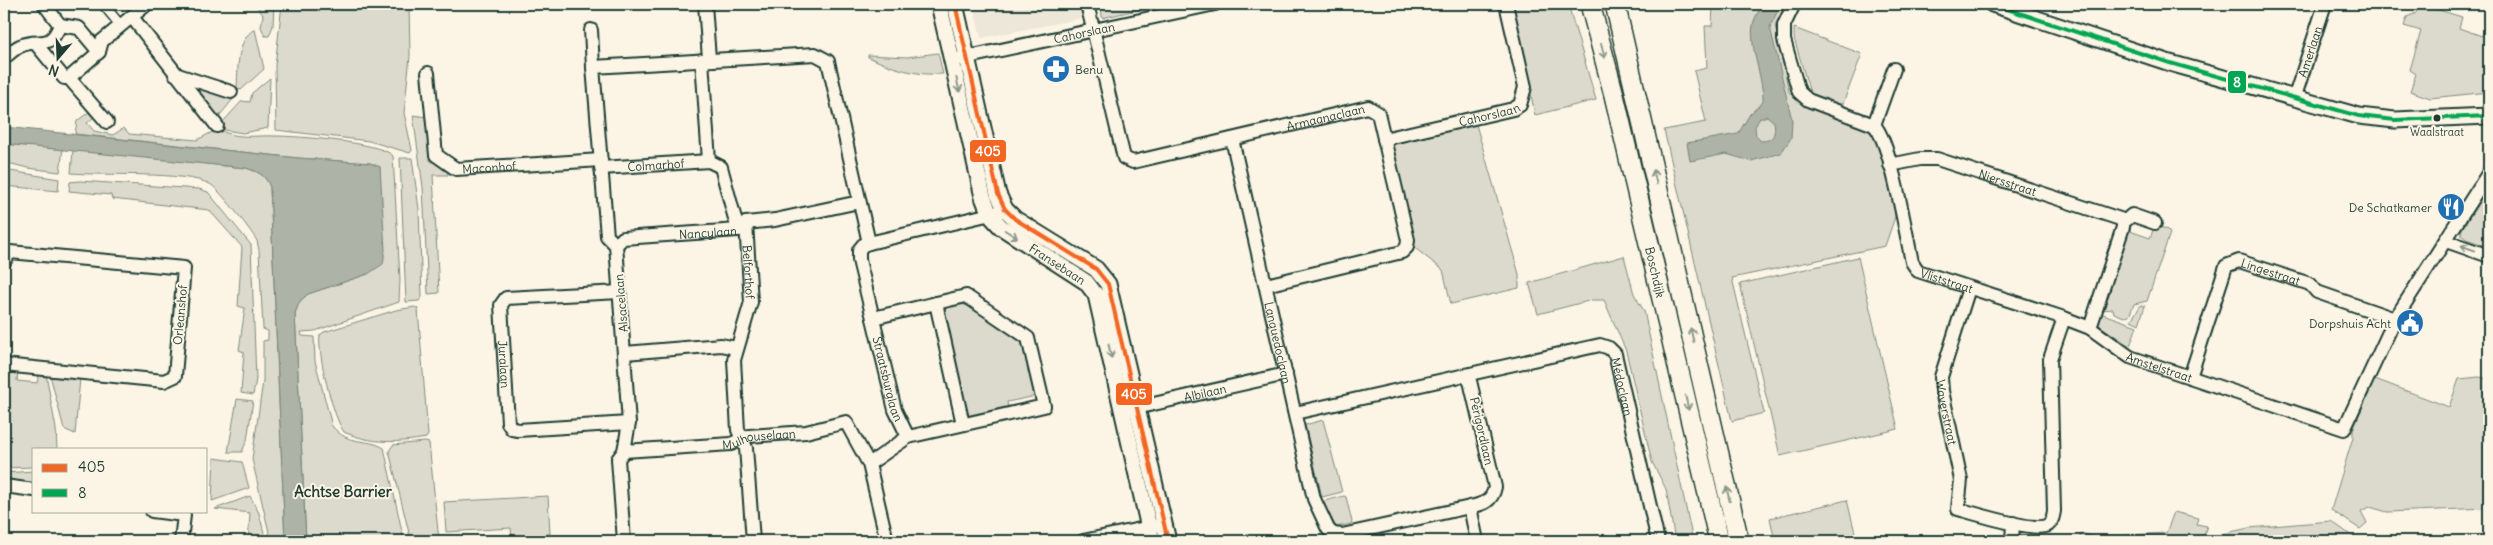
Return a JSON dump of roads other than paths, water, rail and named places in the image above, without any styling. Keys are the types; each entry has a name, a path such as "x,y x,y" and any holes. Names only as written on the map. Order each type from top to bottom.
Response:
{"main road":[{"name":"Boschdijk","path":"1590,4 1617,105 1719,541"},
{"name":"Boschdijk","path":"1615,4 1739,541"}],"street":[{"path":"44,4 60,25 79,28 99,52"},
{"path":"103,4 121,26"},
{"path":"69,78 99,52 102,42 148,4"},
{"path":"705,4 709,161 721,167 742,226"},
{"name":"Fransebaan","path":"939,4 983,197 990,215 1000,227 1086,282 1096,295 1130,409"},
{"path":"593,67 816,54 828,61 869,244 990,215 1005,209 998,194 955,4"},
{"path":"1087,4 1092,30"},
{"name":"Cahorslaan","path":"952,60 1215,4"},
{"name":"Cahorslaan","path":"1384,139 1513,109 1520,105 1525,87 1506,4"},
{"path":"1794,4 1784,25 1784,40 1799,92 1808,100 1874,125 1894,69"},
{"path":"1992,4 2170,64 2360,116 2395,120 2489,116"},
{"name":"Amerlaan","path":"2294,99 2325,4"},
{"path":"132,17 217,126"},
{"path":"4,58 21,45 42,44 56,36 60,25"},
{"name":"Alsacelaan","path":"590,30 607,236 616,245 625,353 629,424 624,451 618,459 624,541"},
{"name":"Armagnaclaan","path":"1092,30 1124,158 1128,161 1133,162 1368,107 1378,113 1408,240 1407,247 1402,252 1266,284"},
{"path":"36,44 64,78 69,78 106,122"},
{"name":"Maconhof","path":"428,73 436,155 456,169 601,164"},
{"path":"175,74 231,92"},
{"name":"Vliststraat","path":"1874,125 1882,136 1912,262 1918,271 2064,318"},
{"name":"Languedoclaan","path":"1232,139 1314,499 1332,537"},
{"name":"Niersstraat","path":"1890,165 1920,158 1937,159 2120,219 2123,223"},
{"name":"Colmarhof","path":"601,164 709,161"},
{"name":"Amstelstraat","path":"2064,318 2090,328 2130,357 2344,429 2395,319 2489,172"},
{"name":"Nancylaan","path":"616,245 623,238 742,226 859,202"},
{"name":"Fransebaan","path":"1005,209 1015,219 1096,269 1108,284 1130,409 1155,531 1168,541"},
{"path":"2090,328 2123,223 2132,215 2155,223"},
{"name":"Belforthof","path":"742,226 751,302 734,360 738,430 746,448 752,541"},
{"path":"2446,241 2489,256"},
{"name":"Straatsburglaan","path":"869,244 863,245 859,250 859,260 895,410 908,437"},
{"name":"Orleanshof","path":"4,262 10,252 184,268 175,376 164,380 4,365"},
{"name":"Lingestraat","path":"2190,377 2226,266 2239,261 2310,284 2317,292 2395,319"},
{"name":"Waverstraat","path":"1969,288 1941,377 1942,391 1961,480 1958,509 2013,523"},
{"name":"Juralaan","path":"620,292 506,298 501,305 508,423 512,429 518,430 629,424"},
{"name":"Straatsburglaan","path":"870,464 908,437 963,424 1045,410 1028,338 966,296 873,318"},
{"path":"936,303 963,424"},
{"path":"2012,541 2013,523 2040,527 2047,525 2052,520 2054,510 2050,359 2064,318"},
{"path":"625,353 721,345 736,348"},
{"name":"Médoclaan","path":"1465,376 1600,345 1609,348 1615,354 1658,541"},
{"name":"Albilaan","path":"1130,409 1286,374"},
{"path":"1295,413 1465,376"},
{"name":"Périgordlaan","path":"1332,537 1470,508 1485,503 1493,496 1495,487 1470,381 1465,376"},
{"name":"Mulhouselaan","path":"624,451 731,444 749,436 806,432 846,422 870,464"},
{"path":"870,464 887,541"},
{"path":"4,486 32,490"},
{"path":"1470,508 1477,541"},
{"path":"160,512 184,515 182,541"},
{"path":"1083,541 1155,531"},
{"path":"1141,541 1155,531"}],"place":[{"name":"Benu","path":"1056,69"},
{"name":"Waalstraat","path":"2437,118"},
{"name":"De Schatkamer","path":"2451,207"},
{"name":"Dorpshuis Acht","path":"2410,323"}],"district":[{"name":"Achtse Barrier","path":"343,491"}]}
